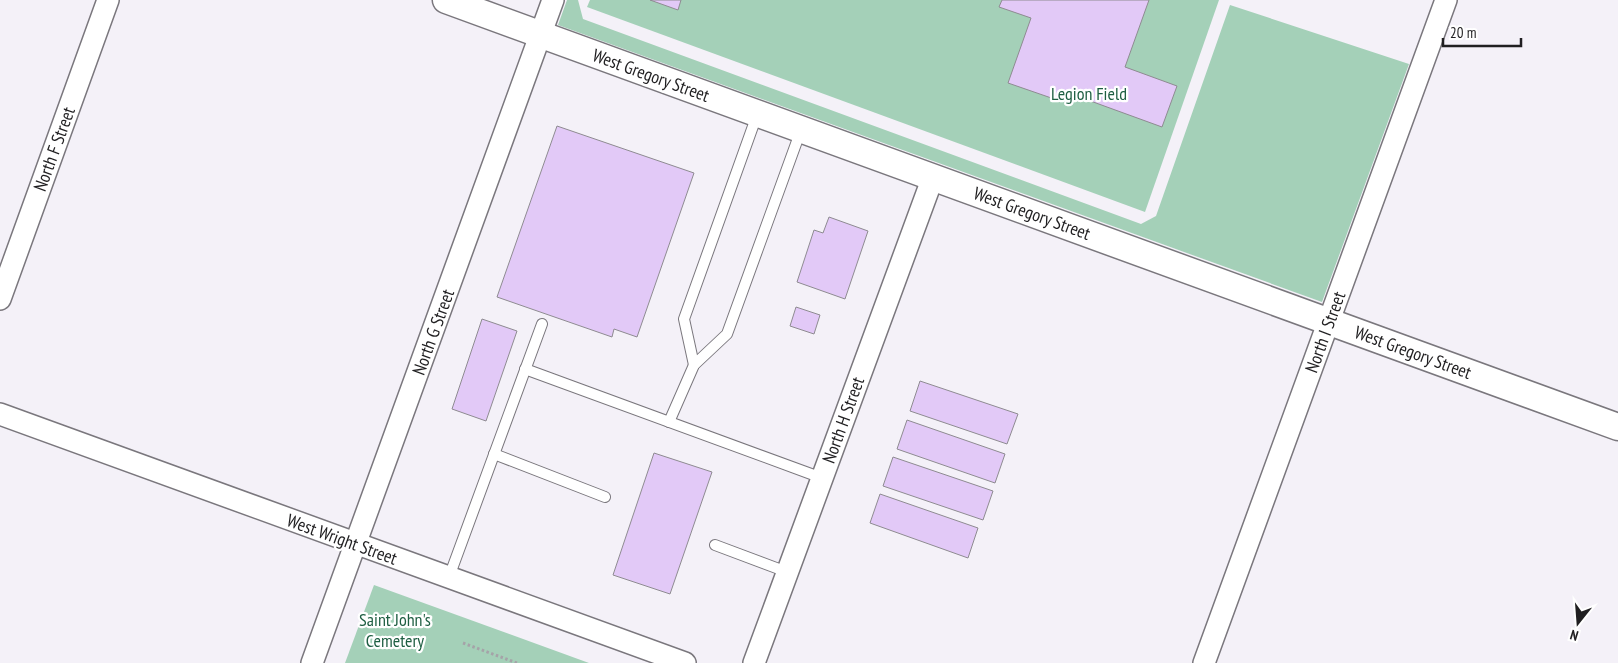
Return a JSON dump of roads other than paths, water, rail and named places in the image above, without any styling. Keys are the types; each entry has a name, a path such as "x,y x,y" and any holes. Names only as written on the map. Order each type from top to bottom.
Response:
{"street":[{"name":"North F Street","path":"0,299 108,0"},
{"name":"West Gregory Street","path":"446,0 1618,427"},
{"name":"North G Street","path":"312,663 553,0"},
{"name":"North I Street","path":"1204,663 1446,0"},
{"name":"North H Street","path":"754,663 933,177"},
{"name":"West Wright Street","path":"0,414 685,663"}],"lane":[{"path":"694,365 684,319 758,113"},
{"path":"669,422 694,365 727,334 802,129"},
{"path":"449,577 542,324"},
{"path":"525,369 822,478"},
{"path":"494,454 605,497"},
{"path":"715,545 787,572"}],"park label":[{"name":"Legion Field","path":"1089,93"},
{"name":"Saint John's Cemetery","path":"395,629"}]}
